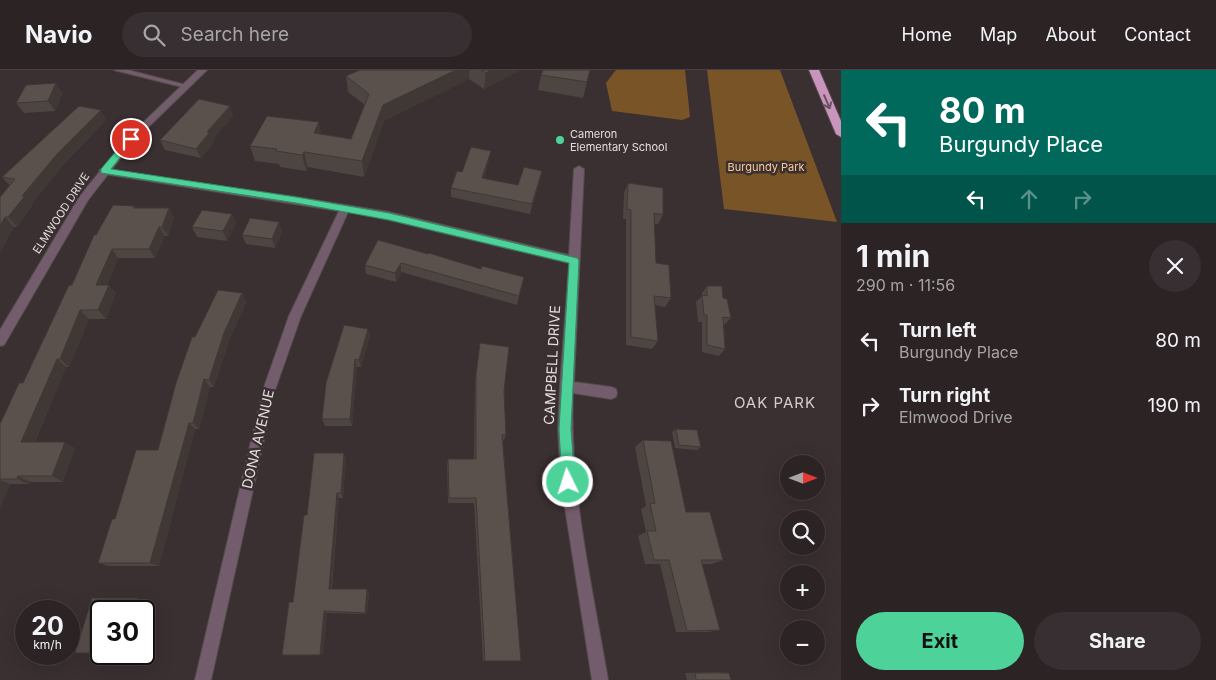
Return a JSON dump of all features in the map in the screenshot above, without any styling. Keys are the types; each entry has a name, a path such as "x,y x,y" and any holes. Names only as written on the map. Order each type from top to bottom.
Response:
{"highway":[{"path":"814,70 841,134"}],"street":[{"path":"118,70 186,86"},
{"name":"ELMWOOD DRIVE","path":"0,340 67,223 104,171 131,139 203,70"},
{"name":"CAMPBELL DRIVE","path":"579,169 565,429 568,482 600,680"},
{"path":"104,171 389,216 574,260"},
{"name":"DONA AVENUE","path":"203,680 268,390 295,316 346,208"},
{"path":"566,386 611,393"}],"green space":[{"path":"617,70 685,70 690,117 682,120 612,111 606,83"},
{"name":"Burgundy Park","path":"707,70 780,70 837,222 724,209"}],"building":[{"path":"360,70 456,70 383,105 362,161 304,152 302,155 276,151 277,149 250,146 267,116 319,122 314,133 351,139 369,94 346,76"},
{"path":"543,70 590,70 587,82 541,75"},
{"path":"56,83 48,101 16,103 26,85"},
{"path":"199,99 230,106 207,132 210,132 196,149 160,140"},
{"path":"79,106 101,110 58,153 22,196 25,196 8,217 5,217 0,226 0,197 15,179 2,177"},
{"path":"471,147 491,151 482,178 518,185 524,167 542,171 532,204 451,188 457,171 462,172"},
{"path":"628,183 663,188 663,215 654,213 656,263 669,265 671,298 654,296 658,341 631,337 631,210 627,209"},
{"path":"113,205 134,206 133,208 169,208 162,227 159,227 149,249 112,249 96,285 109,285 98,310 80,310 60,359 57,359 21,442 65,442 52,476 18,476 17,479 0,479 0,424 19,383 23,383 69,285 72,285 94,235 96,235"},
{"path":"202,210 232,214 223,231 192,227"},
{"path":"250,218 279,222 272,239 242,235"},
{"path":"378,240 481,269 482,266 524,277 519,296 401,263 395,273 365,265"},
{"path":"707,286 722,286 723,298 727,299 731,318 723,317 725,349 707,345 707,315 704,315 702,295 707,296"},
{"path":"218,290 242,293 224,333 209,380 204,379 193,423 189,423 150,563 98,563 112,519 115,519 136,450 158,450 176,383 192,337 195,337"},
{"path":"344,325 368,329 359,360 355,359 350,419 322,419 326,383"},
{"path":"480,343 509,347 504,391 506,435 502,435 521,661 485,661 476,498 449,498 448,459 476,459 476,374"},
{"path":"676,429 697,430 701,447 679,445"},
{"path":"643,440 671,441 686,512 710,512 723,560 701,560 720,630 687,631 669,560 654,560 647,531 656,531 650,504 655,503"},
{"path":"314,453 344,453 341,493 337,493 329,589 367,589 365,613 324,611 320,655 282,655 289,602 293,602 304,515 307,515"},
{"path":"92,598 138,598 137,600 91,600"},
{"path":"90,604 90,653 80,653 80,637"},
{"path":"695,673 729,673 731,680 696,680"}],"place":[{"name":"Cameron Elementary School","path":"560,140"}],"district":[{"name":"OAK PARK","path":"775,403"}],"route":[{"path":"131,139 104,171 389,216 574,260 566,386 565,429 568,482"}]}
